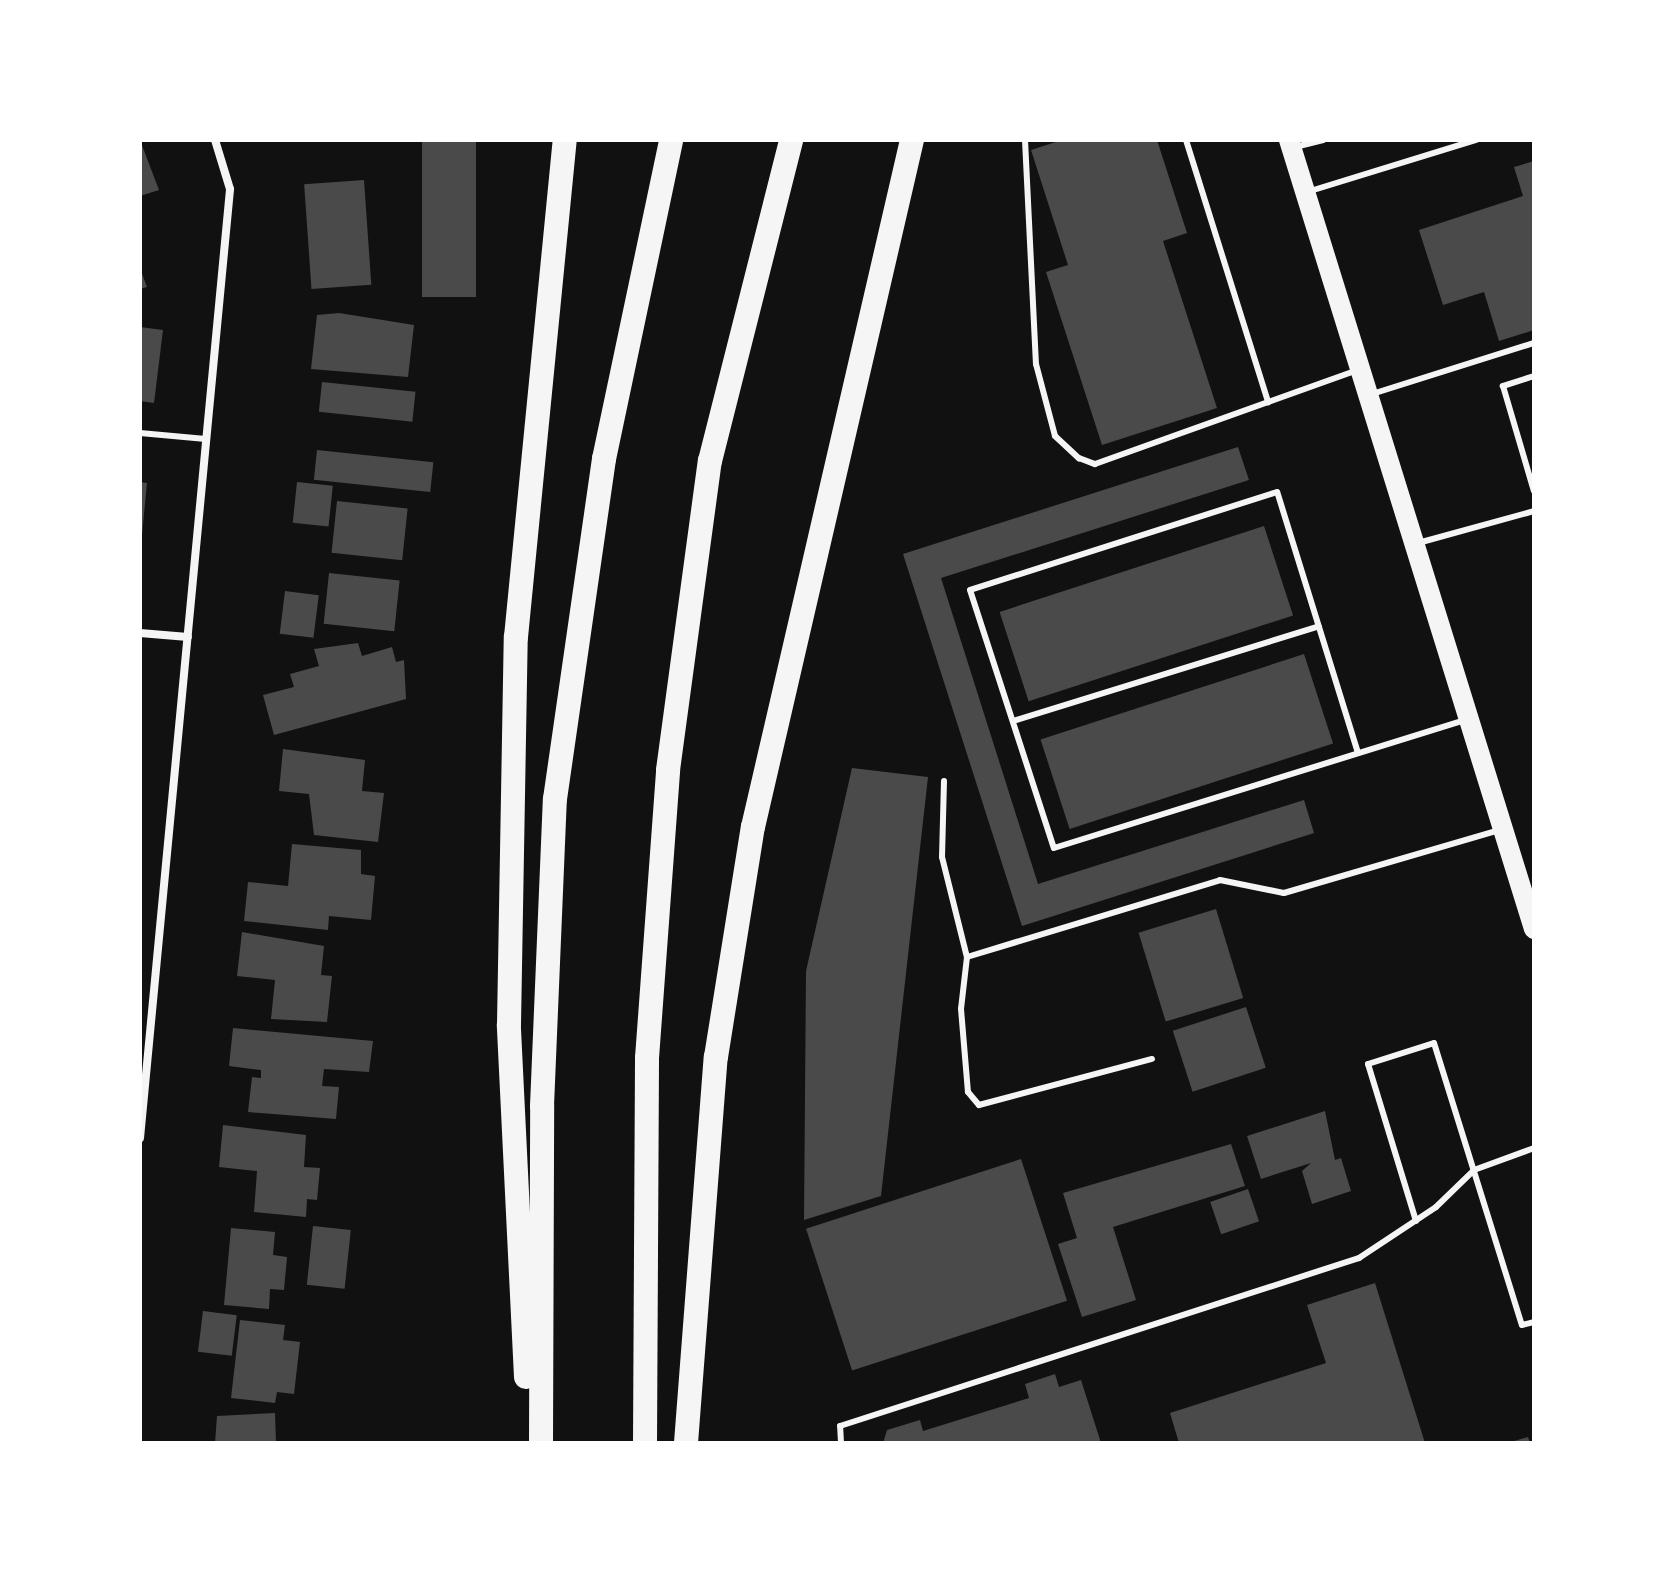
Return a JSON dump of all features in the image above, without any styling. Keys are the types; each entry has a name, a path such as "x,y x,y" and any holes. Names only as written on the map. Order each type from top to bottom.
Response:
{"highway":[{"path":"529,1443 509,1024 516,637 565,140"},
{"path":"541,1443 542,1106 555,799 604,459 671,140"},
{"path":"645,1443 647,1058 668,770 710,461 791,140"},
{"path":"686,1443 716,1057 753,827 912,140"}],"main road":[{"path":"1290,144 1532,915"}],"street":[{"path":"140,1138 144,1058 230,189 215,140"},
{"path":"140,633 188,637"}],"lane":[{"path":"1025,140 1036,364 1055,436 1095,464 1361,369"},
{"path":"1186,140 1268,402"},
{"path":"1290,144 1323,140"},
{"path":"1305,193 1476,140"},
{"path":"1368,395 1534,343"},
{"path":"1534,376 1503,386 1534,491"},
{"path":"140,433 206,439"},
{"path":"1358,753 1277,492 970,590 1054,848 1358,753 1469,718"},
{"path":"1415,544 1534,511"},
{"path":"1013,721 1319,626"},
{"path":"944,781 942,857 967,957 961,1009 968,1092 979,1105 1152,1059"},
{"path":"967,957 1220,880 1284,893 1504,829"},
{"path":"1416,1221 1368,1064 1434,1043 1522,1325 1534,1322"},
{"path":"841,1443 840,1426 1359,1258 1416,1221 1474,1170 1534,1148"}],"building":[{"path":"140,140 159,190 140,196"},
{"path":"422,140 476,140 476,297 422,297"},
{"path":"1062,140 1157,140 1187,233 1163,241 1217,408 1102,445 1046,272 1068,265 1031,150"},
{"path":"1534,161 1534,330 1499,341 1484,292 1443,305 1419,230 1523,196 1514,167"},
{"path":"364,180 371,285 311,289 304,184"},
{"path":"140,268 147,287 140,289"},
{"path":"339,313 414,325 408,377 311,369 317,315"},
{"path":"140,327 163,330 154,403 140,401"},
{"path":"322,382 415,392 412,422 319,412"},
{"path":"1238,447 1249,480 941,578 1038,884 1304,800 1314,833 1022,926 903,554"},
{"path":"317,450 433,462 430,492 314,480"},
{"path":"140,482 147,483 142,535 140,535"},
{"path":"297,482 333,486 329,527 293,523"},
{"path":"337,501 408,508 402,560 332,553"},
{"path":"1264,526 1293,615 1029,701 1000,612"},
{"path":"329,573 400,580 394,631 324,624"},
{"path":"285,591 319,595 314,638 280,634"},
{"path":"358,643 362,656 392,647 396,662 404,660 406,699 274,735 263,695 294,687 290,674 319,666 314,649"},
{"path":"1304,654 1333,743 1070,829 1041,740"},
{"path":"283,749 365,760 362,791 384,793 378,842 314,835 309,794 279,791"},
{"path":"852,768 928,777 881,1196 804,1220 806,971"},
{"path":"292,844 361,850 361,874 375,876 371,920 329,916 328,930 244,921 248,882 288,886"},
{"path":"1216,909 1243,998 1166,1022 1139,933"},
{"path":"242,932 324,946 321,975 332,976 327,1022 271,1019 275,980 237,976"},
{"path":"1246,1007 1266,1068 1193,1092 1173,1031"},
{"path":"233,1028 373,1041 369,1072 324,1069 322,1086 339,1087 336,1119 248,1112 252,1077 261,1078 261,1070 229,1066"},
{"path":"1325,1111 1335,1160 1341,1158 1351,1191 1312,1204 1302,1171 1311,1163 1261,1179 1247,1136"},
{"path":"223,1125 306,1135 304,1167 320,1168 317,1200 307,1199 306,1217 254,1212 257,1171 219,1167"},
{"path":"1231,1144 1245,1186 1113,1227 1136,1300 1082,1317 1058,1244 1077,1238 1063,1193"},
{"path":"1021,1159 1067,1301 852,1371 806,1229"},
{"path":"1248,1189 1259,1221 1221,1234 1210,1202"},
{"path":"313,1226 351,1230 345,1289 307,1285"},
{"path":"231,1228 275,1232 273,1255 287,1257 284,1290 270,1289 269,1309 224,1305"},
{"path":"1375,1283 1425,1443 1179,1443 1170,1413 1326,1363 1307,1305"},
{"path":"203,1311 237,1315 232,1356 198,1352"},
{"path":"240,1320 285,1325 283,1340 300,1342 294,1394 277,1392 275,1403 231,1398"},
{"path":"1055,1374 1059,1387 1081,1380 1101,1443 883,1443 887,1430 920,1420 923,1431 1029,1398 1025,1384"},
{"path":"275,1413 276,1443 215,1443 217,1416"},
{"path":"1528,1437 1530,1443 1511,1443 1511,1442"}]}
